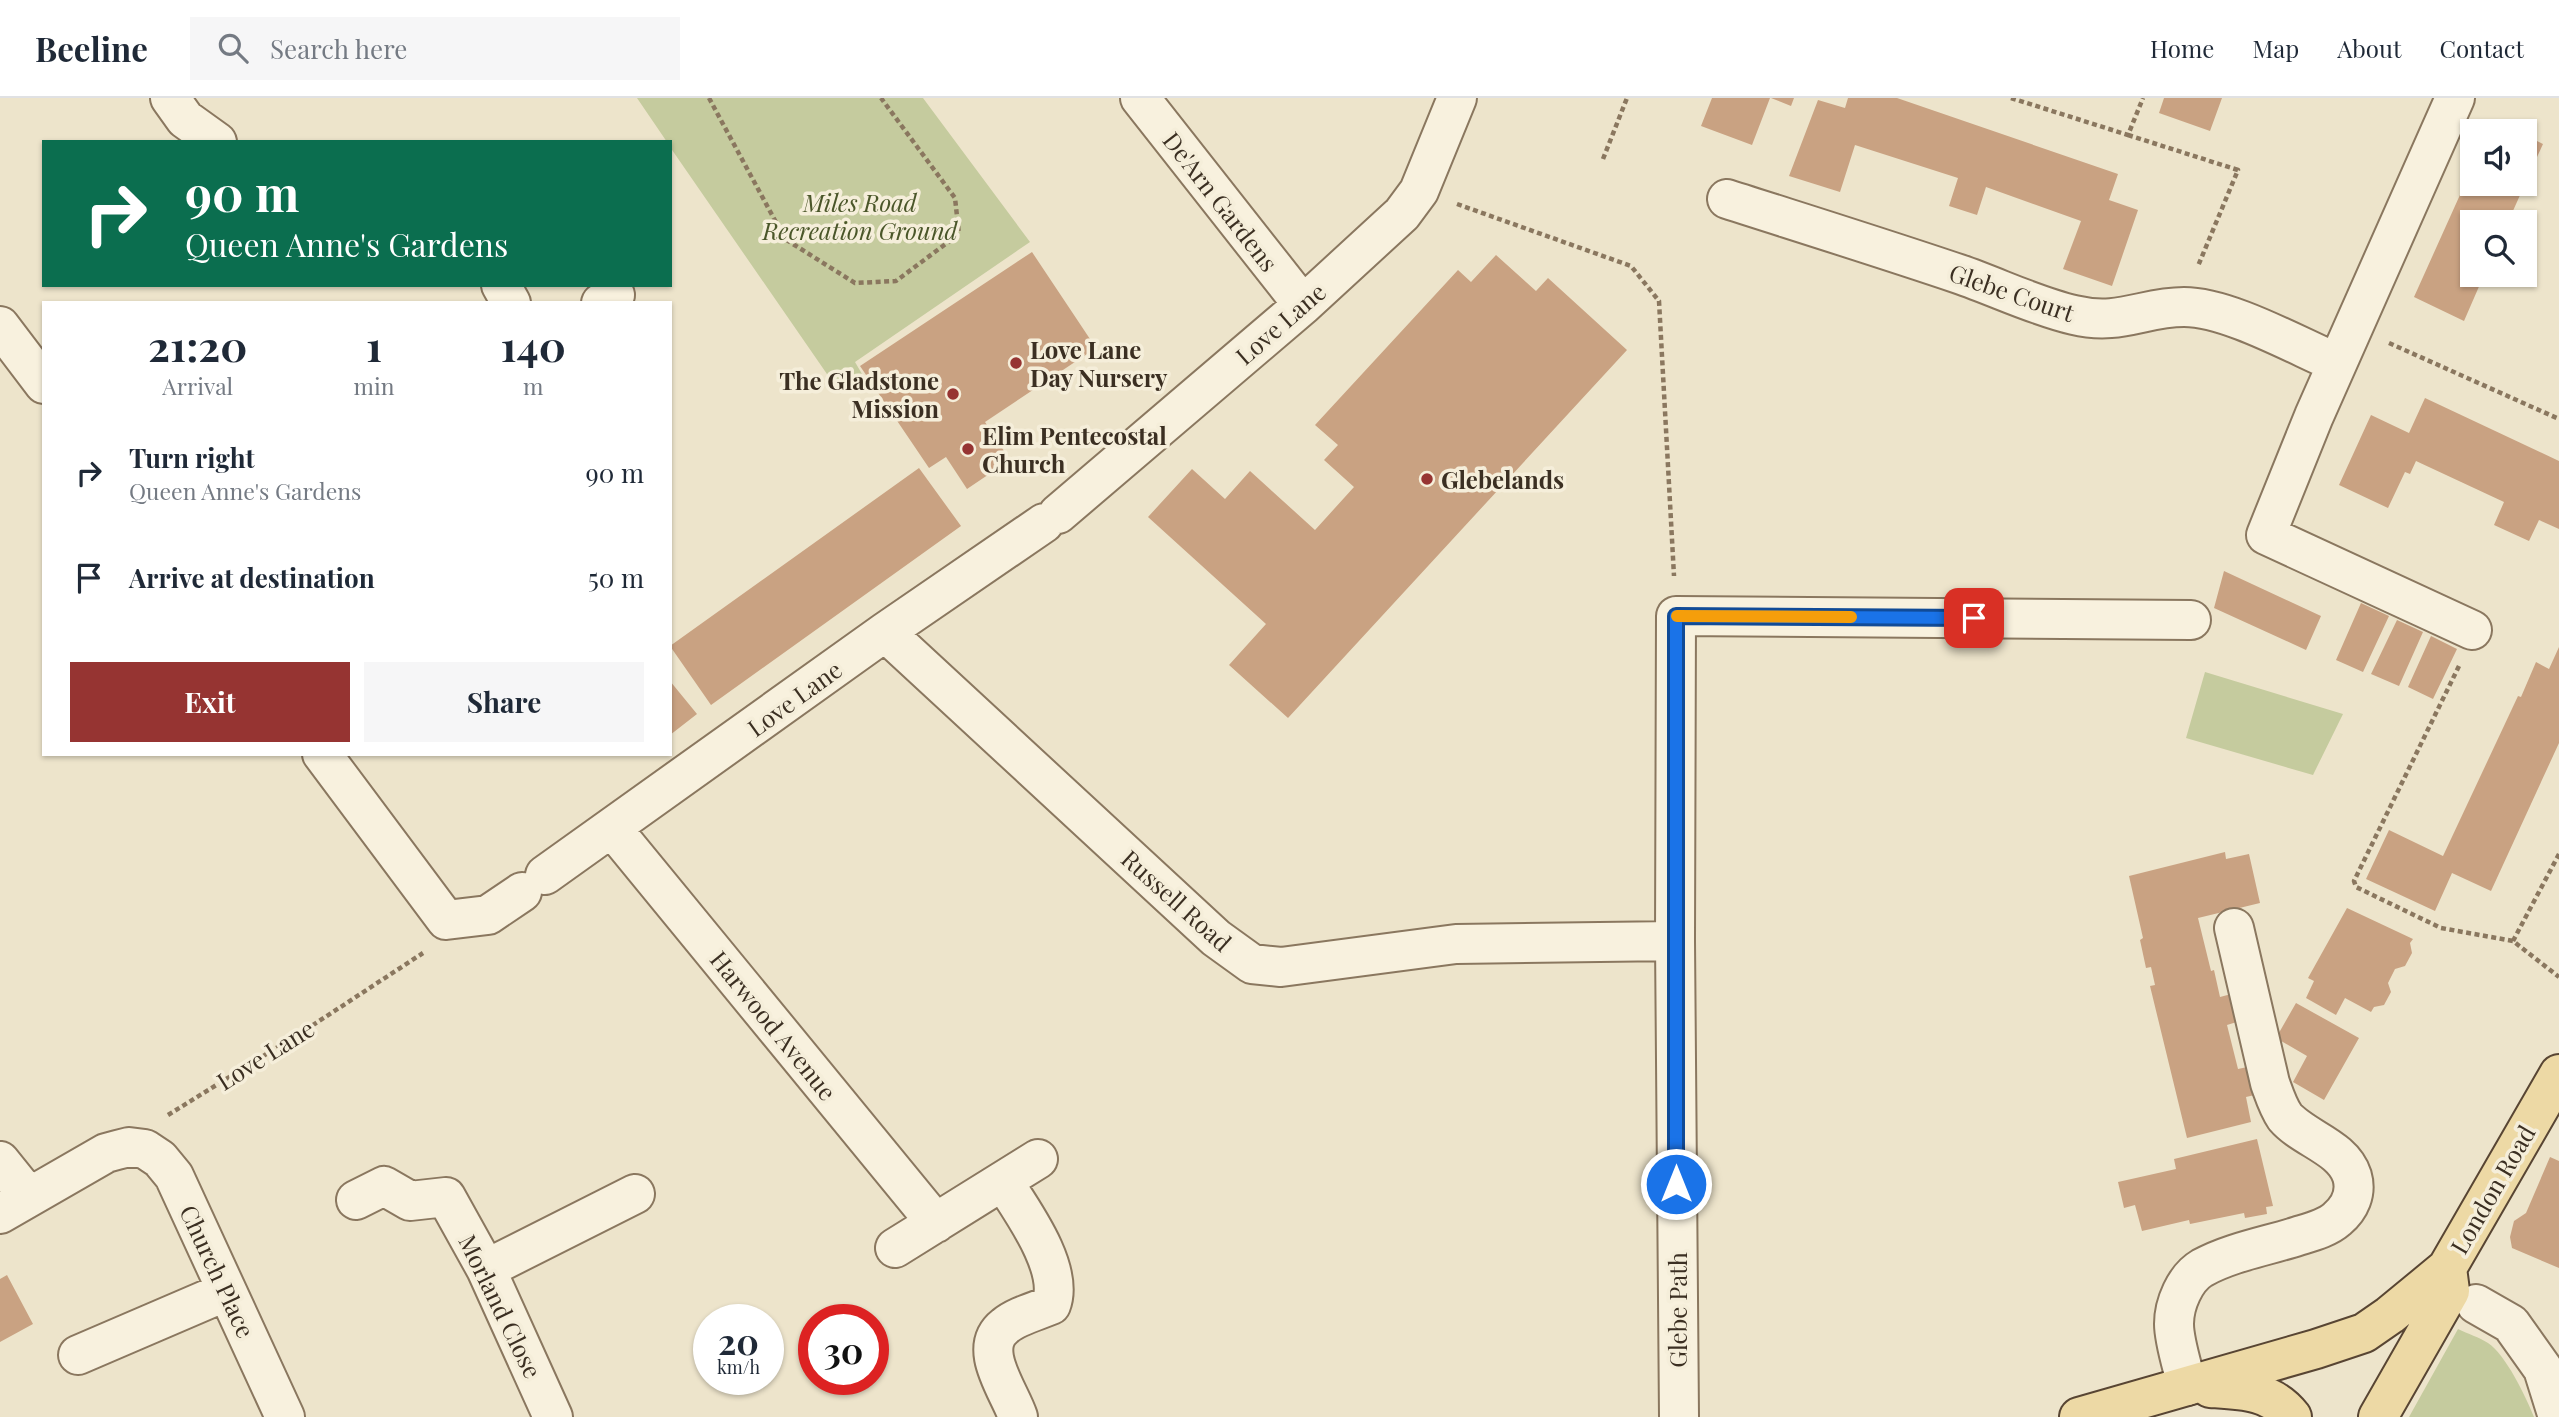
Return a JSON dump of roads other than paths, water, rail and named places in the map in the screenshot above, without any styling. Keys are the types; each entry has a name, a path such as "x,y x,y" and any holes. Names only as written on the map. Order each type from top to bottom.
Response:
{"main road":[{"name":"London Road","path":"2378,1417 2449,1291 2447,1268 2559,1074"},
{"path":"2079,1417 2364,1333 2447,1268"},
{"path":"2187,1386 2263,1394 2284,1406 2292,1417"}],"street":[{"path":"170,98 185,119 214,140"},
{"name":"De'Arn Gardens","path":"1140,98 1303,305"},
{"name":"Love Lane","path":"323,756 446,920 488,915 885,632 1051,518 1303,305 1402,214 1419,191 1457,98"},
{"path":"2455,98 2337,363 2266,535 2472,630"},
{"name":"Glebe Court","path":"1727,199 1958,274 2073,315 2118,319 2181,307 2207,308 2337,363"},
{"path":"0,326 42,381"},
{"name":"Glebe Path","path":"1679,1417 1675,941 1676,616 2191,620"},
{"name":"Russell Road","path":"885,632 1216,938 1252,964 1281,967 1456,944 1675,941"},
{"name":"Harwood Avenue","path":"612,828 936,1223"},
{"path":"2187,1386 2174,1324 2178,1301 2185,1285 2200,1269 2314,1231 2337,1220 2351,1202 2354,1186 2352,1174 2344,1161 2286,1117 2278,1103 2270,1083 2234,928"},
{"name":"Church Place","path":"15,1205 106,1153 129,1147 145,1149 160,1159 174,1175 285,1417"},
{"path":"895,1248 1038,1159"},
{"path":"0,1161 15,1205"},
{"path":"1003,1181 1029,1223 1053,1274 1055,1294 1051,1305 1006,1325 995,1338 993,1360 1018,1417"},
{"name":"Morland Close","path":"356,1200 384,1186 410,1201 446,1197 486,1269 553,1417"},
{"path":"486,1269 635,1194"},
{"path":"78,1355 227,1291"},
{"path":"2476,1304 2511,1324 2543,1370 2558,1417"}],"place":[{"name":"Love Lane Day Nursery","path":"1016,363"},
{"name":"The Gladstone Mission","path":"953,394"},
{"name":"Elim Pentecostal Church","path":"968,449"},
{"name":"Glebelands","path":"1427,479"}],"park label":[{"name":"Miles Road Recreation Ground","path":"860,216"}]}
